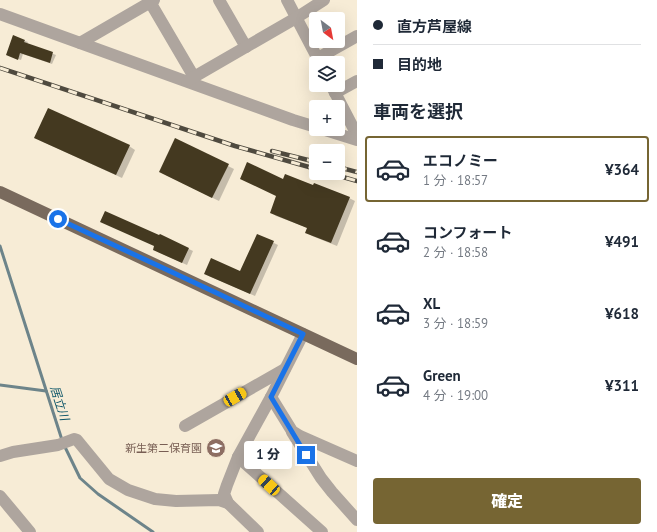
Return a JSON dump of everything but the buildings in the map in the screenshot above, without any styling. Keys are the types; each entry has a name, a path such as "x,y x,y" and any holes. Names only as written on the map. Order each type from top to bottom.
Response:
{"main road":[{"path":"0,192 357,359"}],"street":[{"path":"219,0 246,47"},
{"path":"287,0 316,56"},
{"path":"190,80 324,0"},
{"path":"80,43 146,2 190,80"},
{"path":"0,14 190,80 309,125"},
{"path":"327,56 357,36"},
{"path":"345,85 357,81"},
{"path":"335,92 357,134"},
{"path":"345,132 357,134"},
{"path":"258,532 228,503 224,494 238,457 303,334"},
{"path":"185,426 285,369"},
{"path":"271,397 321,478 357,520"},
{"path":"292,431 357,461"},
{"path":"0,456 13,452 58,445 74,439 77,440 109,479 128,490 154,499 176,501 219,500 228,503"},
{"path":"238,457 322,532"},
{"path":"0,496 30,532"}],"waterway":[{"name":"居立川","path":"0,246 62,440"},
{"path":"0,385 46,391"},
{"name":"居立川","path":"64,445 80,478 98,494 153,532"}],"railway":[{"path":"0,68 235,146 309,167"},
{"path":"272,151 309,160"},
{"path":"345,169 357,172"},
{"path":"345,178 357,181"}],"place":[{"name":"新生第二保育園","path":"216,448"}],"route":[{"path":"58,219 303,334 271,397 306,455"}]}
